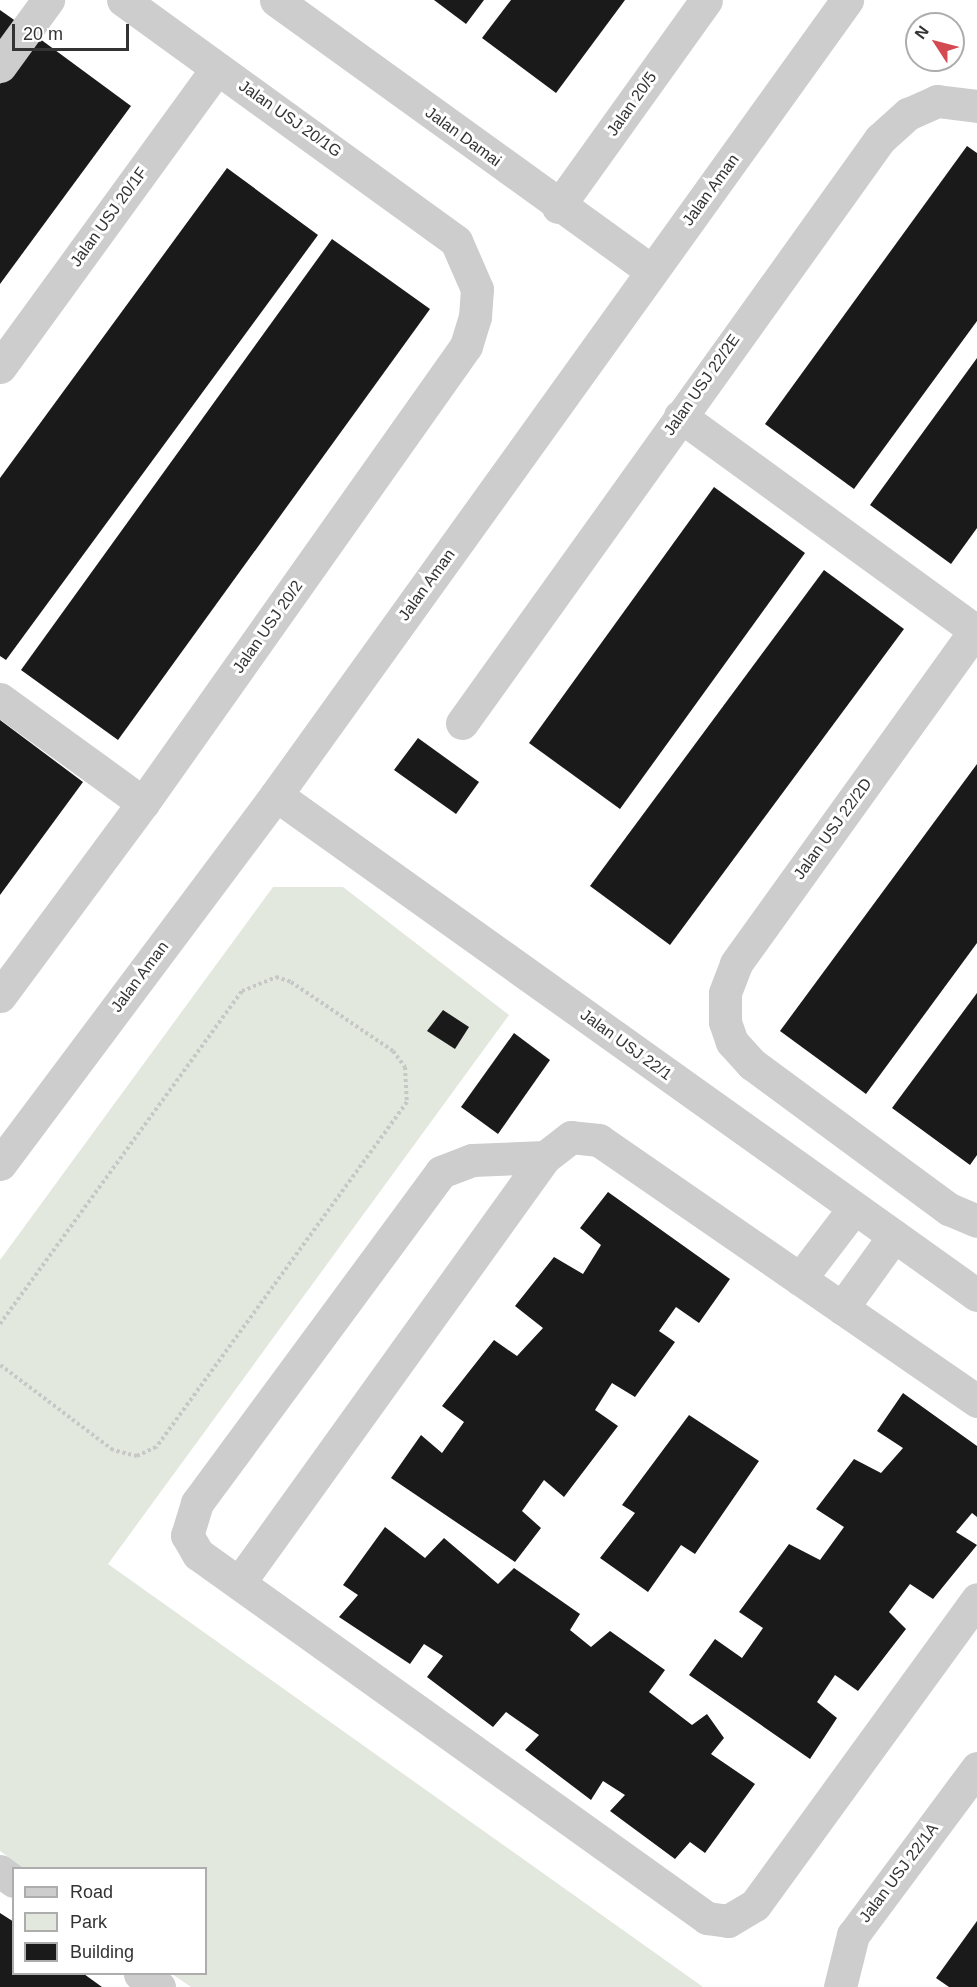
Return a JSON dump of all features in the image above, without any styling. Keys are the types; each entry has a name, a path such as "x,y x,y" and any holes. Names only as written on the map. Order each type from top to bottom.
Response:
{"street":[{"path":"0,66 48,0"},
{"name":"Jalan USJ 20/1G","path":"123,0 456,241"},
{"name":"Jalan Damai","path":"276,0 558,207 652,271"},
{"name":"Jalan 20/5","path":"558,207 706,0"},
{"name":"Jalan Aman","path":"0,1164 276,795 847,0"},
{"name":"Jalan USJ 20/1F","path":"0,367 217,68"},
{"name":"Jalan USJ 22/2E","path":"462,723 880,139 908,114 937,101 977,106"},
{"name":"Jalan USJ 20/2","path":"0,996 143,803 466,346 477,289 456,241"},
{"path":"680,416 976,630"},
{"name":"Jalan USJ 22/2D","path":"976,630 736,964 725,993 725,1022 732,1042 752,1064 939,1202 977,1221"},
{"path":"0,699 143,803"},
{"name":"Jalan USJ 22/1","path":"276,795 977,1295"},
{"path":"239,1583 545,1157 570,1137 599,1140 977,1401"},
{"path":"545,1157 472,1160 441,1172 197,1503 187,1535 198,1554 706,1918 728,1921 755,1905 977,1599"},
{"path":"800,1279 854,1208"},
{"path":"842,1308 894,1236"},
{"name":"Jalan USJ 22/1A","path":"840,1987 853,1935 977,1768"},
{"path":"142,1975 159,1987"}],"path":[{"path":"0,1324 242,991 276,977 291,982 393,1052 405,1067 407,1102 156,1447 137,1456 113,1450 0,1365"}],"green space":[{"path":"273,887 343,887 509,1015 108,1564 703,1987 191,1987 173,1975 207,1975 207,1867 23,1867 0,1851 0,1260"}],"building":[{"path":"434,0 484,0 466,24"},
{"path":"511,0 625,0 556,93 482,38"},
{"path":"0,10 17,22 0,45"},
{"path":"36,36 131,106 0,284 0,84"},
{"path":"967,146 977,153 977,321 854,489 765,424"},
{"path":"227,168 318,235 6,660 0,656 0,478"},
{"path":"332,239 430,309 118,740 21,670"},
{"path":"977,358 977,528 951,564 870,505"},
{"path":"714,487 805,553 620,809 529,743"},
{"path":"824,570 904,629 670,945 590,886"},
{"path":"0,720 83,782 0,895"},
{"path":"418,738 479,782 456,814 394,770"},
{"path":"977,764 977,943 866,1094 780,1031"},
{"path":"977,993 977,1155 970,1165 892,1108"},
{"path":"443,1010 469,1027 455,1049 427,1031"},
{"path":"514,1033 550,1060 498,1134 461,1107"},
{"path":"608,1192 730,1279 699,1323 676,1307 659,1331 675,1342 635,1397 612,1383 595,1410 618,1426 564,1497 544,1480 522,1511 541,1528 515,1562 391,1478 421,1435 442,1453 464,1422 442,1406 494,1340 517,1356 543,1328 515,1306 554,1257 583,1274 601,1245 580,1228"},
{"path":"903,1393 977,1446 977,1517 972,1513 956,1532 977,1545 933,1599 910,1584 889,1612 906,1629 858,1691 835,1675 817,1702 837,1718 810,1759 689,1675 715,1639 742,1658 763,1628 739,1612 789,1544 820,1560 844,1527 816,1509 854,1459 881,1473 903,1448 877,1431"},
{"path":"689,1415 759,1461 695,1554 681,1545 648,1592 600,1558 635,1513 622,1505"},
{"path":"385,1527 425,1558 444,1538 498,1584 514,1568 580,1614 570,1630 591,1647 610,1631 665,1670 649,1692 692,1725 707,1714 724,1738 711,1754 755,1784 705,1853 690,1842 675,1859 610,1811 625,1795 603,1781 591,1800 525,1750 539,1735 506,1712 493,1727 427,1677 443,1656 424,1644 410,1664 339,1617 358,1595 343,1585"},
{"path":"0,1913 12,1921 12,1975 85,1975 102,1987 0,1987"},
{"path":"977,1921 977,1987 949,1987 936,1978"}]}
